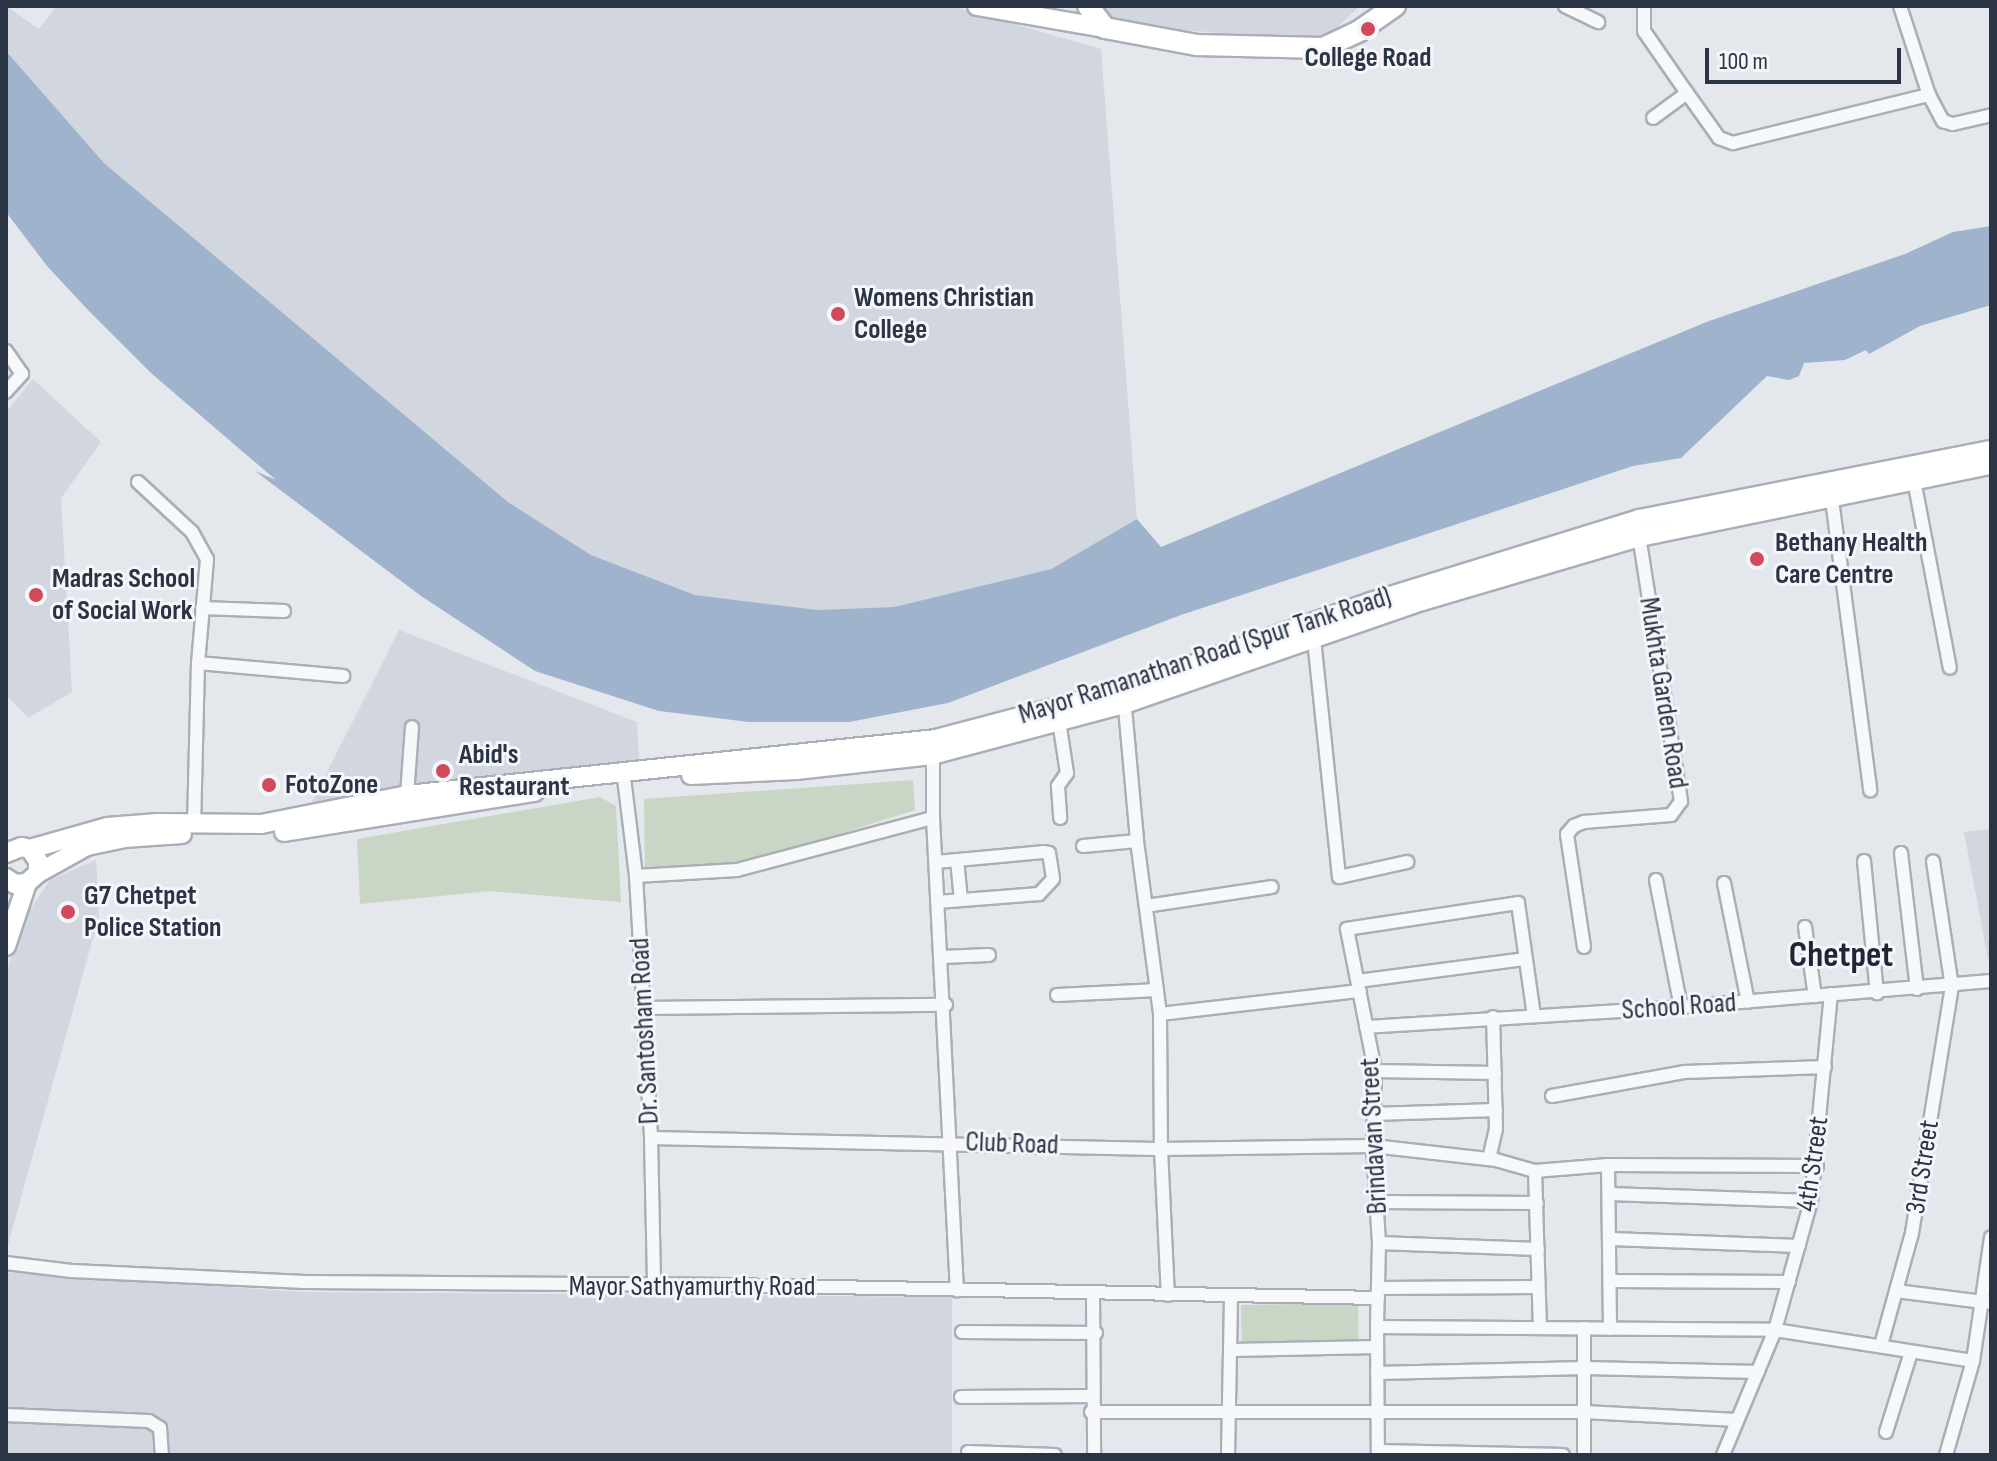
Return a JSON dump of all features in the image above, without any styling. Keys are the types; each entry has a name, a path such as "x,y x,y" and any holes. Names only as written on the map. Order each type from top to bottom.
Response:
{"main road":[{"path":"977,6 1197,45 1323,48 1359,31 1395,6"},
{"path":"1088,6 1105,28"},
{"name":"Mayor Ramanathan Road (Spur Tank Road)","path":"15,848 107,827 194,822 261,824 407,795 934,747 1124,696 1314,639 1422,601 1639,537 1991,450"},
{"name":"Mayor Ramanathan Road (Spur Tank Road)","path":"32,878 87,846 124,838 195,833 267,834 624,778 796,770 934,747 1059,721 1371,602 1639,519 1831,489 1914,480 1991,465"},
{"path":"6,946 38,861 15,848"},
{"path":"6,878 15,884 32,878"}],"street":[{"path":"1565,6 1598,22"},
{"path":"1644,6 1641,17 1644,31 1719,138 1733,143 1929,95"},
{"path":"1900,6 1929,95 1948,124 1991,115"},
{"path":"1653,118 1687,93"},
{"path":"6,351 22,374 6,392"},
{"path":"1914,480 1950,668"},
{"path":"138,482 192,532 207,559 198,663 194,822"},
{"path":"1831,489 1870,790"},
{"name":"Mukhta Garden Road","path":"1584,947 1567,834 1574,826 1584,822 1671,815 1681,801 1639,537"},
{"path":"202,608 284,611"},
{"path":"1314,639 1339,877 1407,862"},
{"path":"198,663 343,676"},
{"path":"1124,696 1137,841 1160,1014 1161,1149 1168,1295"},
{"path":"1059,721 1067,773 1058,786 1060,818"},
{"path":"407,795 412,727"},
{"path":"934,747 933,818 946,1005 957,1290"},
{"name":"Dr. Santosham Road","path":"624,778 636,876 651,1138 654,1286"},
{"path":"636,876 737,870 933,818"},
{"path":"1083,846 1137,841"},
{"path":"936,862 1033,851 1049,853 1053,879 1039,894 937,902"},
{"path":"1901,853 1917,989"},
{"path":"957,860 961,900"},
{"path":"1864,861 1877,993"},
{"name":"3rd Street","path":"1881,1345 1912,1233 1952,987 1933,861"},
{"path":"1656,880 1681,1007"},
{"path":"1724,883 1748,1002"},
{"path":"1146,906 1272,887"},
{"name":"Brindavan Street","path":"1378,1453 1379,1243 1373,1146 1375,1071 1347,929 1518,903 1524,959"},
{"path":"1805,927 1815,996"},
{"path":"942,957 989,955"},
{"path":"1160,1014 1524,959 1534,1016"},
{"name":"School Road","path":"1366,1027 1877,993 1991,981"},
{"path":"1057,995 1157,990"},
{"name":"4th Street","path":"1723,1455 1775,1330 1811,1201 1817,1166 1831,994"},
{"path":"643,1008 946,1005"},
{"path":"1489,1159 1496,1110 1493,1017"},
{"path":"1552,1096 1684,1072 1825,1067"},
{"path":"1375,1071 1495,1073"},
{"path":"1374,1114 1496,1110"},
{"name":"Club Road","path":"651,1138 952,1142 1161,1149 1373,1146 1489,1159 1535,1171 1608,1165 1817,1166"},
{"path":"1608,1165 1610,1329"},
{"path":"1535,1171 1540,1326"},
{"path":"1609,1194 1811,1201"},
{"path":"1377,1202 1537,1203"},
{"path":"1946,1455 1986,1302 1991,1237"},
{"path":"1611,1239 1799,1246"},
{"path":"1379,1243 1538,1249"},
{"name":"Mayor Sathyamurthy Road","path":"6,1263 72,1271 305,1282 1231,1296 1538,1287"},
{"path":"1610,1281 1789,1282"},
{"path":"1896,1291 1986,1302"},
{"path":"1093,1292 1096,1333 1091,1412 1094,1455"},
{"path":"1228,1455 1231,1296"},
{"path":"1377,1327 1775,1330 1973,1361"},
{"path":"1584,1328 1584,1455"},
{"path":"962,1332 1096,1333"},
{"path":"1232,1350 1377,1347"},
{"path":"1886,1432 1911,1352"},
{"path":"1377,1373 1585,1368 1758,1372"},
{"path":"961,1397 1093,1396"},
{"path":"1091,1412 1584,1412 1737,1420"},
{"path":"6,1415 149,1421 160,1428 162,1455"},
{"path":"968,1452 1055,1455"},
{"path":"1378,1453 1563,1455"}],"shaded area":[{"name":"Womens Christian College","path":"6,6 39,29 56,6 951,6 1101,49 1137,519 1051,569 894,607 818,610 695,595 591,555 508,502 104,163 6,51"},
{"path":"1093,6 1360,6 1329,35 1302,39 1168,29 1100,15"},
{"name":"Madras School of Social Work","path":"33,379 101,442 61,498 72,692 28,718 6,695 6,412"},
{"path":"399,630 637,722 639,759 367,804 311,804"},
{"path":"1991,829 1991,970 1990,970 1964,832"},
{"path":"96,860 99,916 6,1252 6,977 19,926 50,880"},
{"path":"6,1272 304,1292 952,1297 952,1455 6,1455"}],"green space":[{"path":"913,780 915,810 729,869 645,870 644,799"},
{"path":"600,797 616,806 621,902 490,891 360,904 357,839"},
{"path":"1358,1303 1359,1348 1242,1350 1241,1305"}],"water":[{"path":"6,51 104,163 508,502 591,555 695,595 818,610 894,607 1051,569 1137,519 1161,547 1709,321 1905,254 1953,232 1991,226 1991,305 1920,326 1869,354 1866,350 1845,360 1804,363 1799,376 1789,380 1767,376 1681,458 1633,466 1181,615 948,703 849,722 749,722 659,711 535,671 421,596 255,471 276,480 151,373 88,310 47,266 6,212"}],"place":[{"name":"College Road","path":"1368,29"},
{"name":"Womens Christian College","path":"838,314"},
{"name":"Bethany Health Care Centre","path":"1757,559"},
{"name":"Madras School of Social Work","path":"36,595"},
{"name":"Abid's Restaurant","path":"443,771"},
{"name":"FotoZone","path":"269,785"},
{"name":"G7 Chetpet Police Station","path":"68,912"}],"district":[{"name":"Chetpet","path":"1841,956"}]}
